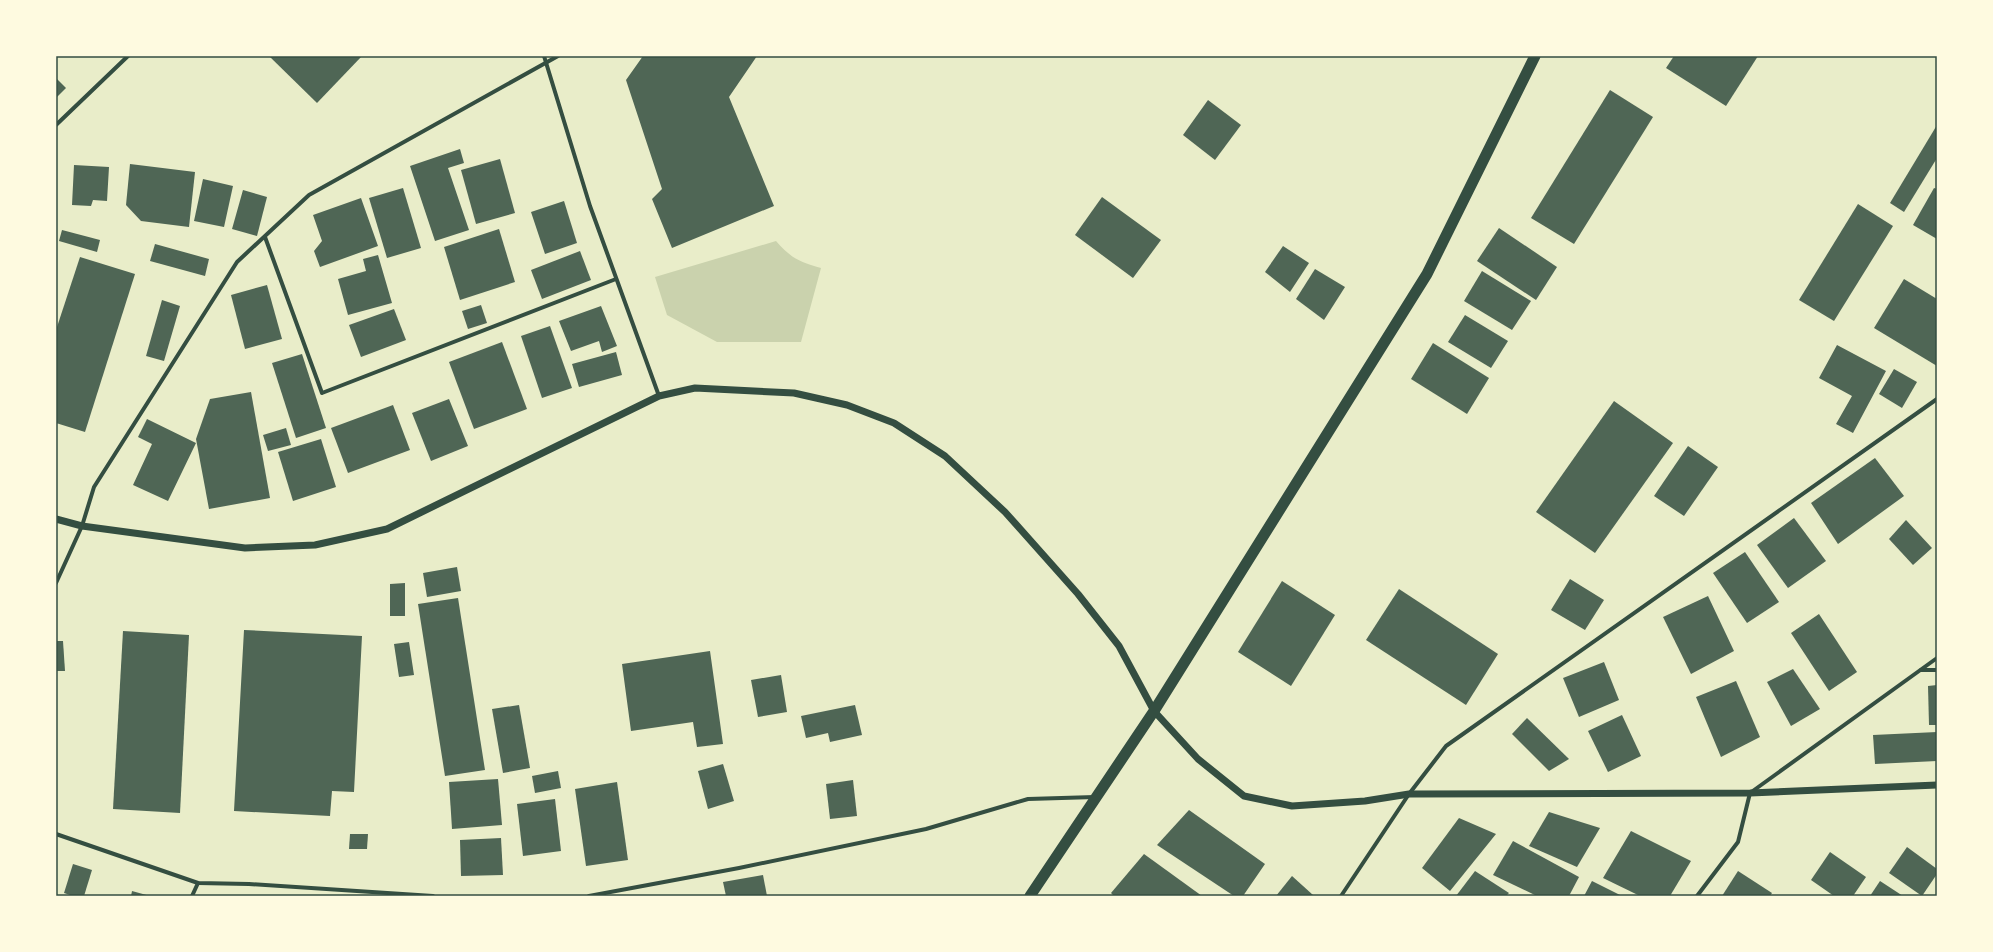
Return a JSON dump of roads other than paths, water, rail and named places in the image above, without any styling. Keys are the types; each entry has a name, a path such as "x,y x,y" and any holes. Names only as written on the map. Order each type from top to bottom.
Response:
{"highway":[{"path":"1030,896 1154,711 1427,274 1535,56"}],"street":[{"path":"56,125 128,56"},
{"path":"544,56 548,63 590,206 659,396"},
{"path":"56,583 82,526 94,487 238,262 309,195 548,63 558,56"},
{"path":"265,237 322,393 616,279"},
{"path":"56,519 82,526 245,548 315,545 387,529 659,396 695,388 794,393 847,405 894,423 945,456 1005,512 1078,594 1119,646 1154,711 1198,759 1244,796 1292,806 1365,801 1409,794 1750,794 1937,785"},
{"path":"1341,896 1409,794 1446,746 1937,399"},
{"path":"1697,896 1738,842 1750,794 1937,658"},
{"path":"1920,670 1937,670"},
{"path":"589,896 739,868 926,829 1028,800 1096,797"},
{"path":"56,834 198,883 249,884 433,896"},
{"path":"192,896 198,883"}]}
